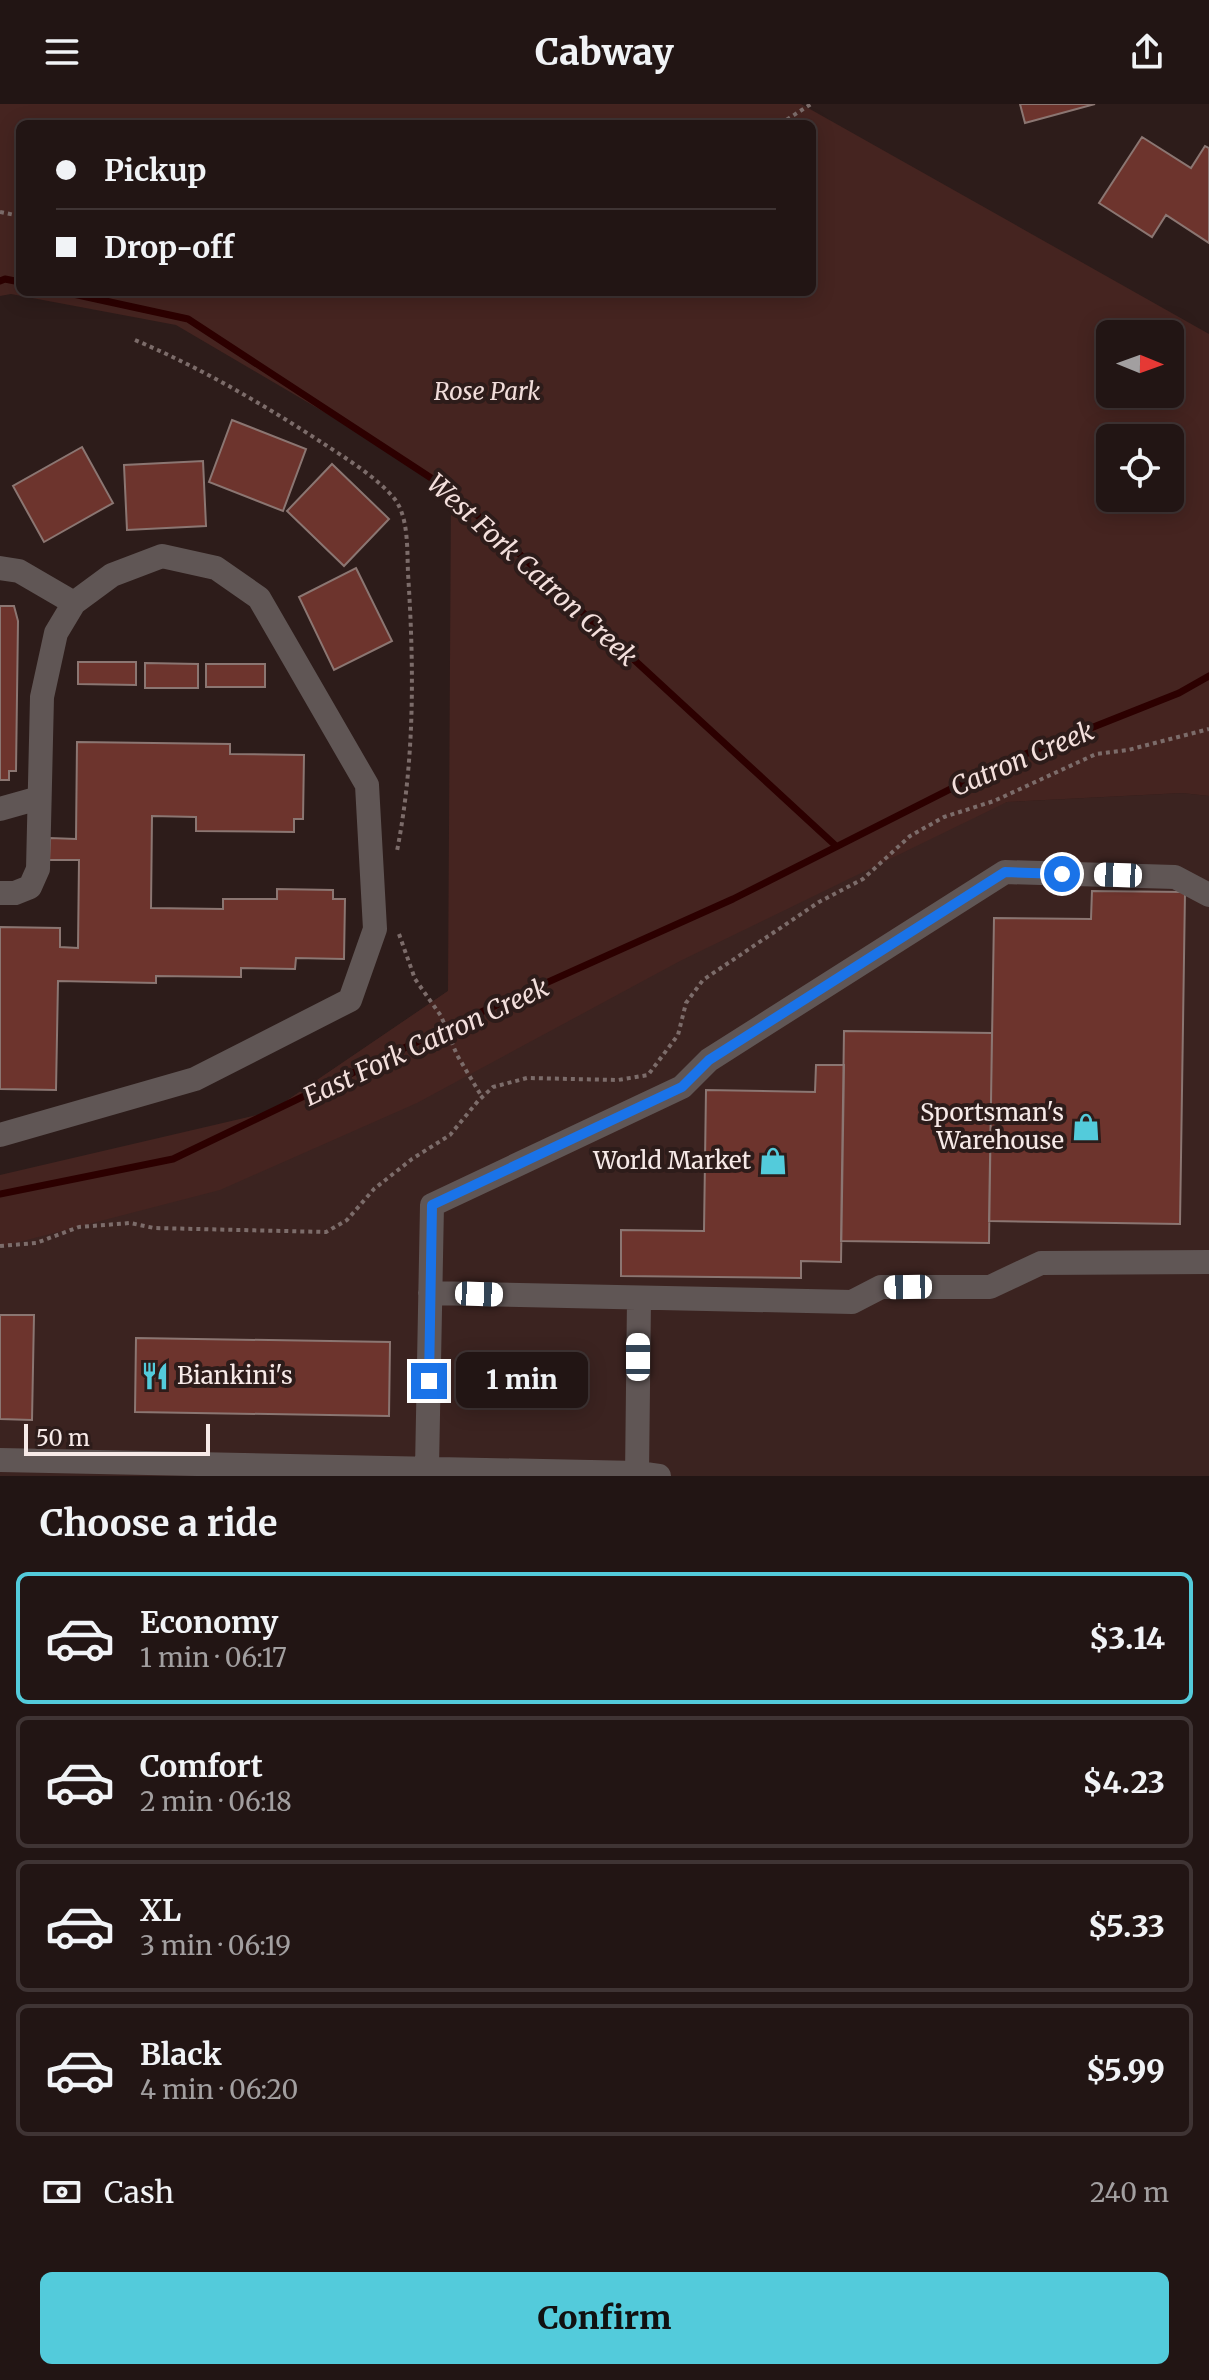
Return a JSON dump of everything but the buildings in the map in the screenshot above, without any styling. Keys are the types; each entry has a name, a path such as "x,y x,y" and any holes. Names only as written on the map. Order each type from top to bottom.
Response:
{"lane":[{"path":"0,893 15,893 30,887 38,869 42,697 56,633 74,603 112,575 162,556 216,568 259,598 367,785 375,929 350,1000 195,1079 0,1135"},
{"path":"6,565 74,603"},
{"path":"0,809 39,798"},
{"path":"427,1468 432,1205 682,1087 709,1060 1005,872 1175,877 1209,895"},
{"path":"430,1293 852,1302 881,1287 990,1287 1041,1263 1209,1262"},
{"path":"0,1460 645,1475 639,1299"}],"path":[{"path":"786,120 811,104"},
{"path":"135,340 247,395 349,460 395,498 405,527 413,703 406,803 396,854"},
{"path":"0,1246 36,1243 79,1227 130,1223 154,1228 326,1232 347,1220 374,1189 393,1174 450,1135 493,1087 527,1078 618,1080 648,1075 678,1035 686,1003 703,980 819,902 863,879 910,836 944,817 994,801 1096,754 1128,750 1209,729"},
{"path":"397,931 415,979 441,1016 482,1097"}],"shaded area":[{"path":"1182,793 1209,796 1209,1476 0,1476 0,1180 270,1112 448,991 1007,802"}],"green space":[{"name":"Rose Park","path":"0,104 801,104 1209,334 1209,796 1182,793 1007,802 680,961 417,1103 220,1190 0,1247 0,1175 270,1112 448,991 451,495 426,472 176,325 22,296 816,296 816,120 16,120 16,295 0,296"}],"waterway":[{"name":"West Fork Catron Creek","path":"0,281 16,281"},
{"name":"West Fork Catron Creek","path":"82,296 188,319 451,491 836,846"},
{"name":"East Fork Catron Creek","path":"0,1194 173,1159 450,1026 733,899 1000,764 1179,693 1209,676"}],"place":[{"name":"Sportsman's Warehouse","path":"1086,1127"},
{"name":"World Market","path":"773,1161"},
{"name":"Biankini's","path":"155,1376"}],"route":[{"path":"429,1381 432,1205 682,1087 709,1060 1005,872 1062,874"}],"water label":[{"name":"Catron Creek","path":"1022,759"}]}
